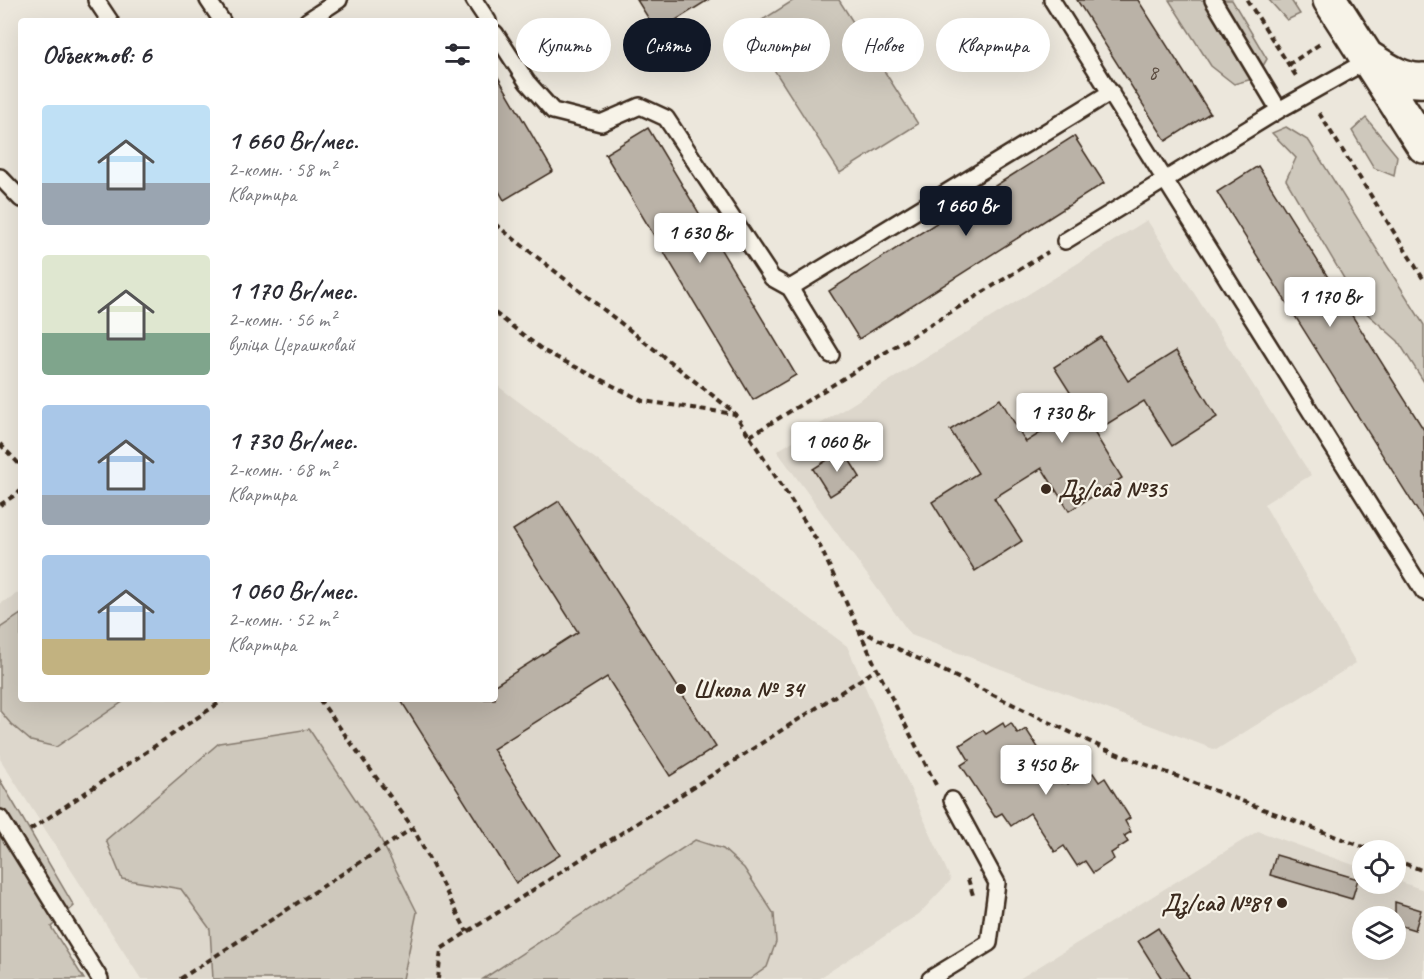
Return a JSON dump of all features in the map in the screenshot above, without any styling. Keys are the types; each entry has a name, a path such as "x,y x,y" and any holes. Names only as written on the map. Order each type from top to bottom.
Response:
{"main road":[{"path":"1330,0 1367,58 1423,134"},
{"path":"1367,58 1402,77 1415,81 1424,80"}],"lane":[{"path":"96,0 108,18"},
{"path":"208,0 220,18"},
{"path":"312,18 339,0"},
{"path":"474,0 486,18"},
{"path":"1052,0 1424,592"},
{"path":"1213,0 1279,110"},
{"path":"498,38 527,82 553,111 601,123 640,106 666,118 772,278 790,288 831,355"},
{"path":"1065,241 1367,58"},
{"path":"790,288 1111,92"},
{"path":"0,177 18,196"},
{"path":"930,979 989,943 997,883 947,798"},
{"path":"0,818 100,979"}],"path":[{"path":"1247,0 1424,280"},
{"path":"1288,65 1323,42"},
{"path":"498,226 735,414 818,542 877,669 947,798"},
{"path":"750,436 1065,241"},
{"path":"498,314 544,351 644,401 735,414"},
{"path":"0,444 18,463"},
{"path":"0,505 18,493"},
{"path":"858,629 1105,749 1352,843"},
{"path":"438,979 441,950 877,669"},
{"path":"15,840 221,702"},
{"path":"321,702 413,828 467,932"},
{"path":"180,979 413,828"},
{"path":"1406,864 1424,871"},
{"path":"967,875 974,898"}],"shaded area":[{"path":"794,0 839,0 850,18 842,18 842,72 885,72 918,124 840,173 775,72 830,72 830,18 765,18"},
{"path":"1169,0 1232,0 1267,59 1256,78 1234,84 1211,66"},
{"path":"1269,0 1291,0 1300,14 1287,20"},
{"path":"1366,118 1397,156 1394,176 1374,168 1352,131"},
{"path":"1286,127 1309,141 1424,325 1424,382 1398,341 1362,309 1286,180 1296,158 1272,133"},
{"name":"Дз/сад №35","path":"1147,220 1311,475 1264,504 1356,663 1216,750 911,635 777,451"},
{"name":"Школа № 34","path":"498,386 847,646 951,880 919,914 818,979 141,979 0,759 0,604 18,593 18,702 498,702"},
{"path":"18,616 18,702 123,702 56,747 31,741 0,711 0,628"},
{"path":"309,729 377,832 417,912 403,979 213,979 210,929 181,889 122,879 106,840 219,743"},
{"path":"0,780 74,906 51,927 84,979 0,979"},
{"name":"Дз/сад №89","path":"1258,831 1352,864 1352,894 1406,894 1406,884 1424,890 1424,979 1019,979"},
{"path":"695,840 723,849 744,868 774,914 776,942 767,967 750,979 483,979"}],"building":[{"path":"637,0 708,0 679,18 648,18"},
{"path":"1077,0 1138,0 1210,113 1166,141"},
{"path":"498,77 553,171 504,200 498,189"},
{"path":"648,128 796,375 753,400 605,154"},
{"path":"1074,136 1104,183 859,339 829,291"},
{"path":"1258,166 1424,430 1424,521 1217,192"},
{"path":"1101,337 1128,381 1176,351 1217,417 1172,446 1144,401 1094,432 1122,478 1069,511 1042,468 994,498 1022,541 975,571 932,502 978,473 950,430 1000,399 1026,442 1080,408 1054,367"},
{"path":"843,450 860,477 830,496 813,469"},
{"path":"559,501 716,747 670,776 607,677 493,749 560,855 516,883 402,702 498,702 498,683 578,632 513,530"},
{"path":"1003,723 1005,727 1011,723 1018,734 1026,729 1061,783 1066,780 1068,784 1083,774 1085,778 1093,773 1099,782 1105,778 1130,818 1125,821 1131,832 1124,836 1128,842 1111,853 1114,859 1093,873 1085,861 1077,866 1064,846 1055,852 1030,813 1011,826 1002,813 995,817 961,765 969,760 960,745 983,730 986,734"},
{"path":"1276,855 1352,877 1354,894 1352,899 1270,875"},
{"path":"1395,902 1421,910 1415,930 1406,927 1406,906 1395,906"},
{"path":"1158,928 1190,979 1162,979 1138,941"}],"place":[{"name":"Дз/сад №35","path":"1046,489"},
{"name":"Школа № 34","path":"681,689"},
{"name":"Дз/сад №89","path":"1282,903"}]}
